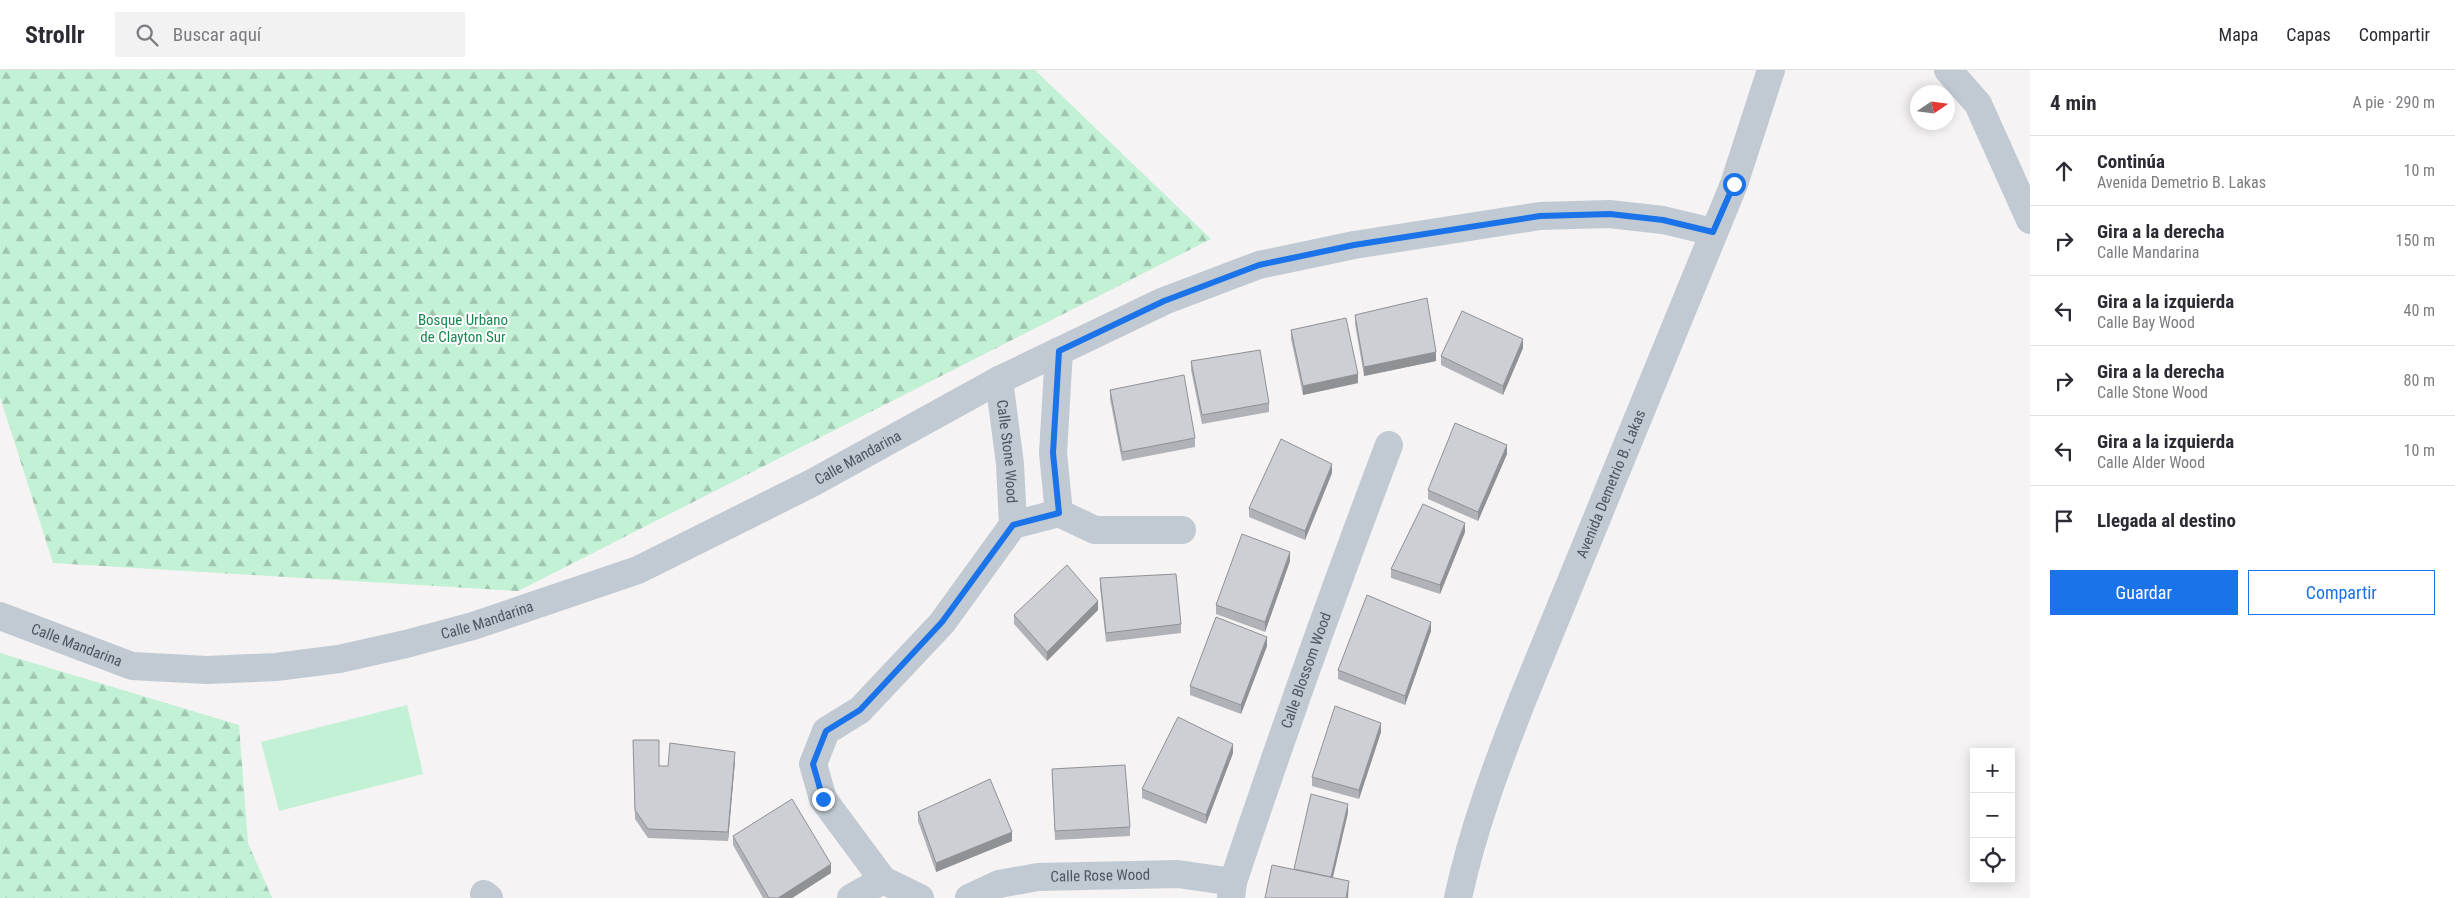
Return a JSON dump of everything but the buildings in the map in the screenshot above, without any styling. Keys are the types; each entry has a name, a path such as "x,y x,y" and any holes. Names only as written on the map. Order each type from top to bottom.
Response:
{"street":[{"name":"Avenida Demetrio B. Lakas","path":"1458,898 1468,850 1520,704 1734,184 1771,70"},
{"path":"1948,70 1978,104 2030,220"},
{"name":"Calle Mandarina","path":"0,616 132,666 207,670 276,667 339,659 406,644 491,620 638,570 812,483 999,380 1164,301 1259,265 1354,245 1455,228 1550,216 1610,214 1663,220 1713,232"},
{"path":"1059,351 1053,453 1059,513 1095,530 1182,530"},
{"name":"Calle Stone Wood","path":"883,880 823,799 813,764 826,731 860,710 942,622 1013,525 1010,464 999,380"},
{"name":"Calle Blossom Wood","path":"1232,890 1334,590 1389,445"},
{"name":"Calle Stone Wood","path":"1013,525 1059,513"},
{"name":"Calle Rose Wood","path":"969,898 999,884 1038,877 1178,874 1232,890"},
{"path":"851,898 883,880 920,898"}],"green space":[{"name":"Bosque Urbano de Clayton Sur","path":"0,70 1035,70 1211,239 518,591 53,563 0,397"},
{"path":"0,653 239,725 248,843 272,898 0,898"},
{"path":"407,705 423,774 279,811 261,742"}],"route":[{"path":"823,799 813,764 826,731 860,710 942,622 1013,525 1059,513 1054,483 1053,453 1059,351 1164,301 1259,265 1354,245 1540,216 1610,214 1663,220 1713,232 1734,184"}]}
